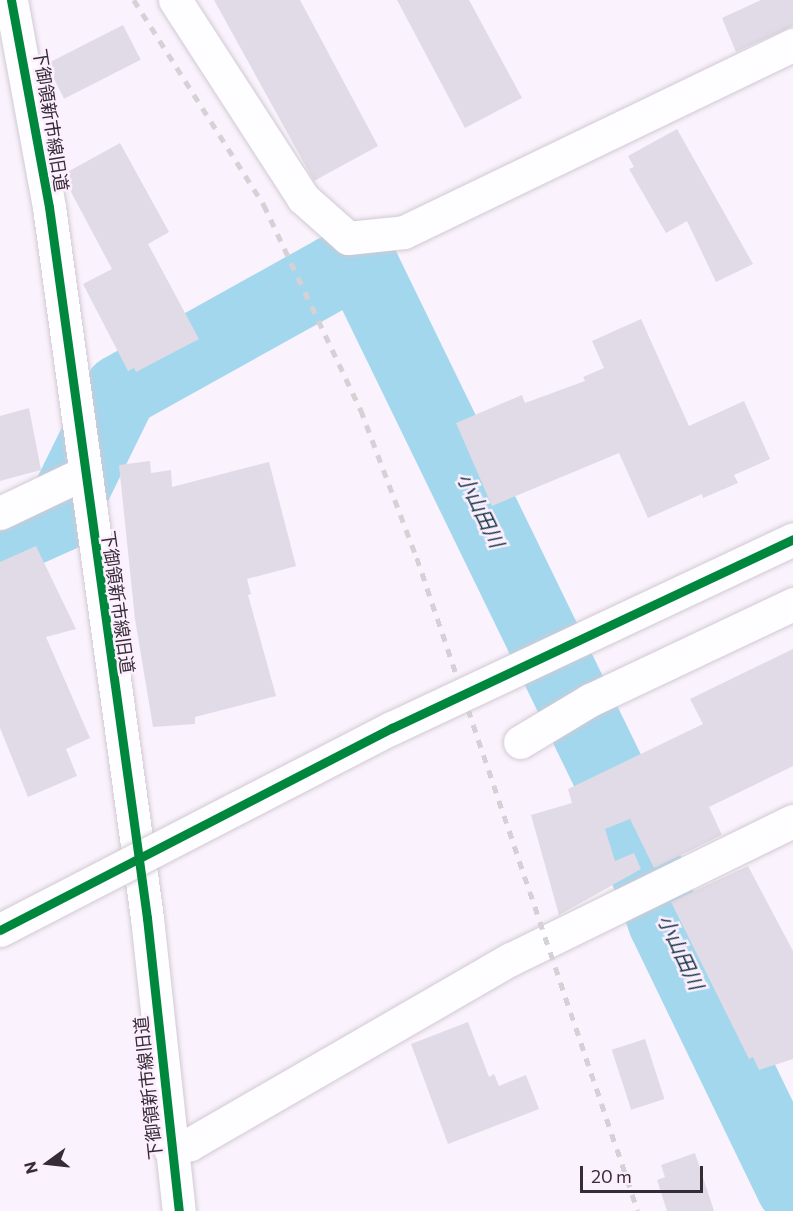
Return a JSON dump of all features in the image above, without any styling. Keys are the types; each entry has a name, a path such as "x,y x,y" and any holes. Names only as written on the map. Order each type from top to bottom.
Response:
{"street":[{"name":"下御領新市線旧道","path":"11,0 49,207 147,918 170,1149 179,1211"},
{"path":"176,0 303,198 348,238 404,232 793,45"},
{"path":"0,513 84,473"},
{"path":"0,930 392,728 793,539"},
{"path":"520,742 590,700 793,604"},
{"path":"170,1149 190,1144 511,959 632,897 793,822"}],"building":[{"path":"214,0 300,0 378,146 314,181"},
{"path":"397,0 469,0 522,98 465,128"},
{"path":"761,0 793,0 793,26 736,52 722,18"},
{"path":"123,25 141,60 64,99 46,64"},
{"path":"677,129 753,264 716,282 687,221 666,233 629,169 634,167 628,156"},
{"path":"120,143 169,232 148,244 199,339 136,372 134,368 128,371 83,284 112,269 62,175"},
{"path":"641,319 689,426 744,401 770,459 734,475 738,483 703,498 702,494 648,518 619,453 492,506 456,423 522,395 525,403 585,381 583,377 604,368 592,341"},
{"path":"29,408 41,470 0,481 0,416"},
{"path":"150,461 151,473 171,470 172,487 269,462 296,566 247,579 251,594 248,595 276,696 195,717 195,724 153,727 135,619 119,465"},
{"path":"36,546 76,629 46,637 90,738 66,749 77,776 28,797 0,728 0,562"},
{"path":"793,649 793,766 709,807 722,835 654,868 630,819 605,829 615,861 634,853 641,869 559,915 531,815 572,803 568,789 703,724 690,699"},
{"path":"748,866 793,951 793,1059 759,1070 753,1057 749,1059 671,902"},
{"path":"468,1022 489,1077 494,1074 499,1086 526,1075 539,1109 448,1144 411,1044"},
{"path":"645,1039 664,1099 631,1110 612,1050"},
{"path":"695,1153 714,1211 667,1211 657,1180 665,1177 661,1165"}],"waterway":[{"name":"小山田川","path":"0,542 60,515 121,391 335,272 363,268 620,796 665,922 793,1187"}],"railway":[{"path":"134,0 264,205 361,410 417,558 638,1211"}],"cycle path":[{"path":"11,0 49,207 147,918 179,1211"},
{"path":"0,930 392,728 793,539"}]}
